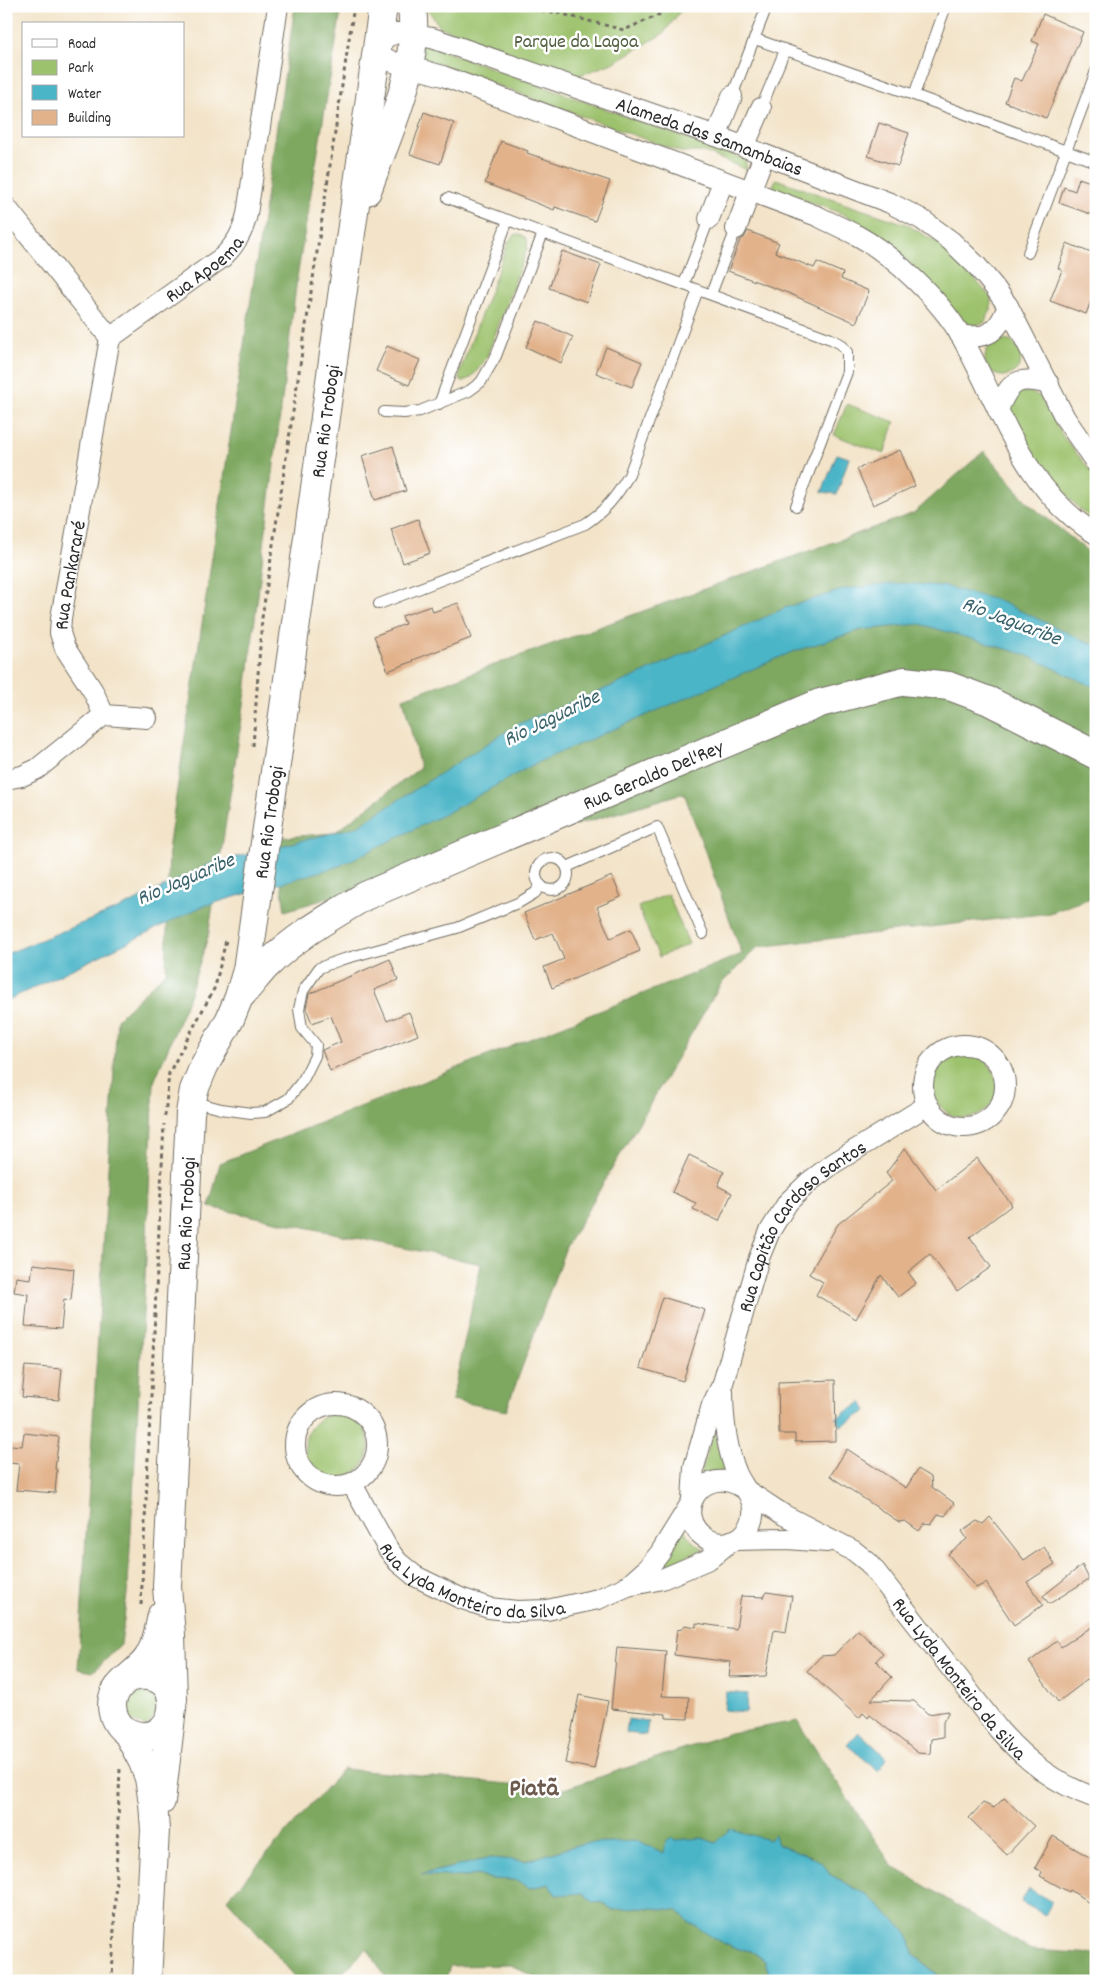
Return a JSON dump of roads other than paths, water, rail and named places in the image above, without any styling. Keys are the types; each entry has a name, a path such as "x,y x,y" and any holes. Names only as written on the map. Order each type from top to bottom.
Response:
{"main road":[{"name":"Rua Rio Trobogi","path":"147,1981 155,1830 161,1803 172,1708 171,1635 167,1587 192,1101 194,1090 204,1066 230,1019 239,997 256,914 313,510 348,244 383,6"},
{"path":"348,244 404,91 414,34 412,6"},
{"name":"Rua Geraldo Del'Rey","path":"239,997 266,966 293,943 365,896 820,703 904,681 949,686 989,701 1096,755"},
{"name":"Rua Rio Trobogi","path":"132,1677 154,1648 167,1587"},
{"path":"152,1676 162,1681 169,1689 172,1708 164,1728 152,1735 139,1736 127,1732 116,1720 112,1702 122,1683 132,1677 152,1676"},
{"name":"Rua Rio Trobogi","path":"127,1732 137,1748 149,1778 155,1830"}],"street":[{"name":"Rua Apoema","path":"110,338 224,257 235,244 243,230 278,6"},
{"name":"Alameda das Samambaias","path":"1096,463 1065,418 1008,306 977,266 951,242 921,219 890,203 716,136 441,41 414,34 397,33 377,45 387,59 513,102 817,216 859,236 889,257 939,307 960,334 1027,466 1071,514 1096,534"},
{"path":"716,136 732,96"},
{"path":"744,147 761,108"},
{"path":"736,229 764,155"},
{"name":"Alameda das Samambaias","path":"709,219 723,181"},
{"path":"6,207 110,338"},
{"path":"960,334 973,337 985,336 995,330 1004,319 1008,306"},
{"name":"Rua Pankararé","path":"104,715 93,691 64,648 60,633 61,618 110,338"},
{"path":"998,410 1006,392 1017,382 1025,379 1049,384"},
{"path":"6,779 22,776 36,769 104,715 147,718"},
{"path":"962,1044 976,1046 988,1051 1004,1073 1006,1086 1003,1100 996,1112 986,1121 974,1126 960,1127 947,1123 936,1116 928,1104 924,1092 924,1078 928,1065 937,1055 949,1047 962,1044"},
{"name":"Rua Capitão Cardoso Santos","path":"692,1502 694,1467 712,1405 723,1383 759,1258 770,1230 788,1202 809,1182 834,1163 928,1104"},
{"name":"Rua Capitão Cardoso Santos","path":"723,1383 724,1428 736,1471 744,1489"},
{"path":"335,1404 352,1407 365,1415 374,1429 378,1445 375,1461 366,1475 352,1484 336,1487 320,1484 307,1476 297,1462 294,1446 297,1430 306,1416 320,1407 335,1404"},
{"path":"714,1480 730,1481 744,1489 751,1499 753,1518 743,1535 733,1541 720,1543 709,1540 700,1534 693,1525 690,1514 692,1502 697,1491 705,1484 714,1480"},
{"name":"Rua Lyda Monteiro da Silva","path":"352,1484 388,1549 398,1562 415,1576 460,1598 489,1608 517,1611 547,1610 598,1600 628,1586 662,1578 709,1559 733,1541 787,1539 836,1543"},
{"name":"Rua Lyda Monteiro da Silva","path":"744,1489 784,1515 854,1551 869,1563 1018,1752 1041,1770 1068,1786 1096,1798"},
{"name":"Rua Lyda Monteiro da Silva","path":"628,1586 648,1568 660,1553 692,1502"}],"lane":[{"path":"732,96 767,6"},
{"path":"914,95 946,6"},
{"path":"755,39 1096,162"},
{"path":"761,108 785,50"},
{"path":"1028,253 1096,71"},
{"path":"448,198 831,338 841,344 847,352 847,372 796,506"},
{"path":"684,284 709,219"},
{"path":"439,404 508,220"},
{"path":"711,294 736,229"},
{"path":"384,412 412,412 439,404 469,391 481,382 490,369 543,233"},
{"path":"379,604 585,524 603,512 618,494 629,476 698,290"},
{"path":"566,867 657,826 703,934"},
{"path":"545,859 558,859 566,867 567,880 558,888 546,889 541,885 536,874 540,862 545,859"},
{"path":"192,1101 221,1109 251,1113 265,1112 288,1099 303,1080 316,1056 316,1045 302,1028 298,1009 303,991 319,968 340,960 457,928 520,902 535,893 541,885"}],"water":[{"path":"837,454 849,458 837,494 822,492"},
{"name":"Rio Jaguaribe","path":"901,583 943,586 997,600 1096,646 1096,688 1024,654 920,624 861,630 792,652 536,763 447,813 339,866 201,907 6,1001 6,954 127,905 212,863 356,827 518,724 634,677 785,608 845,589"},
{"path":"862,1402 867,1411 841,1426 836,1418"},
{"path":"726,1692 748,1694 746,1712 724,1710"},
{"path":"628,1719 648,1722 646,1735 626,1733"},
{"path":"859,1732 887,1758 879,1771 847,1745"},
{"path":"730,1829 769,1840 775,1834 778,1845 808,1855 821,1862 829,1874 868,1896 907,1932 914,1955 945,1981 774,1981 769,1974 765,1961 752,1951 733,1948 712,1937 688,1921 677,1910 638,1907 613,1910 604,1903 593,1902 583,1893 556,1895 549,1884 530,1888 515,1880 492,1879 477,1875 465,1877 421,1875 490,1858 526,1861 584,1843 638,1841 664,1853 666,1841 672,1837 675,1840 702,1838 716,1843"},
{"path":"1029,1889 1052,1902 1045,1915 1021,1902"}],"district":[{"name":"Piatã","path":"534,1786"}],"park label":[{"name":"Parque da Lagoa","path":"576,40"}]}
